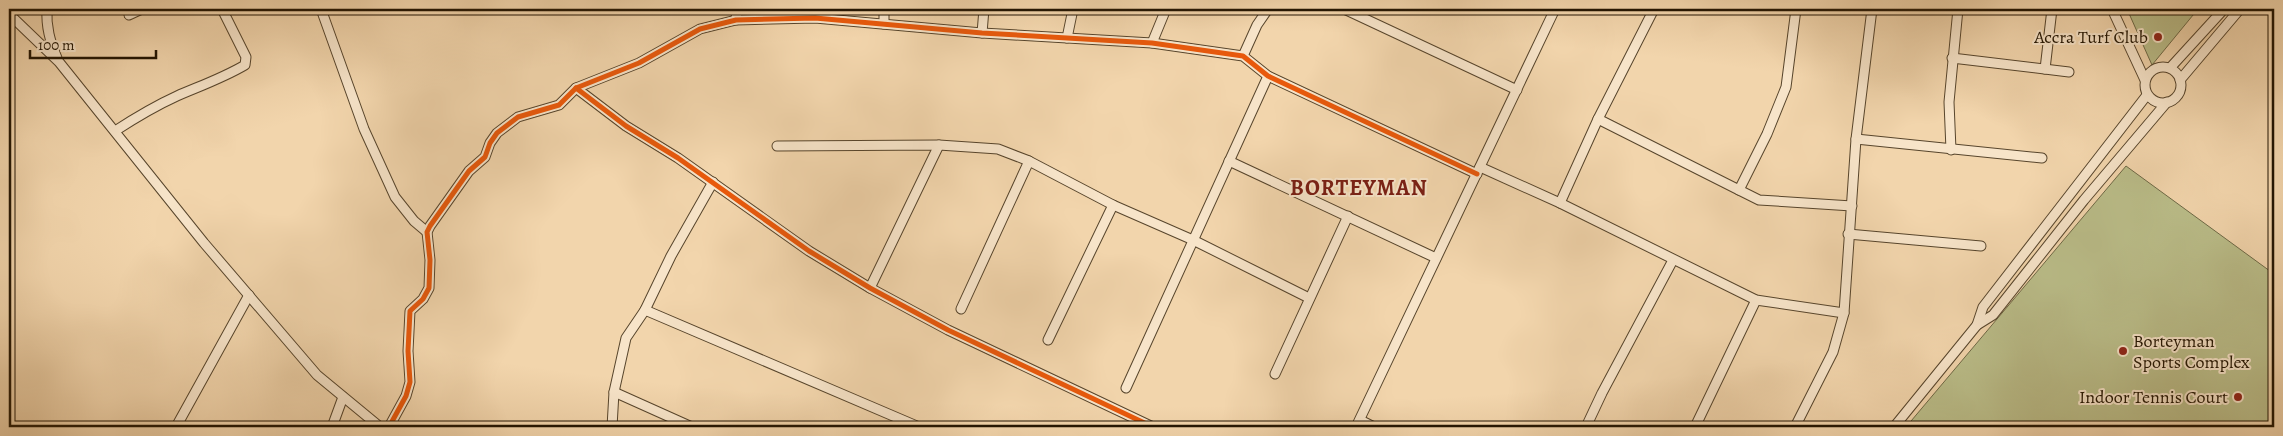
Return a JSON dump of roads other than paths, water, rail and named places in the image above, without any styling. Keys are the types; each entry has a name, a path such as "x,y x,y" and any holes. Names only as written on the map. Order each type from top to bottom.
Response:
{"street":[{"path":"47,9 46,22 50,43 59,62"},
{"path":"129,15 142,9"},
{"path":"115,131 151,109 223,78 245,65 246,57 222,9"},
{"path":"321,9 364,129 395,198 414,221 428,232"},
{"path":"736,20 737,9"},
{"path":"884,9 884,24"},
{"path":"982,33 984,9"},
{"path":"1067,38 1073,9"},
{"path":"1152,44 1166,9"},
{"path":"1243,56 1257,25 1268,9"},
{"path":"1344,9 1517,90"},
{"path":"1374,427 1358,424 1555,9"},
{"path":"1560,203 1598,120 1654,9"},
{"path":"1739,190 1767,134 1786,87 1796,9"},
{"path":"1795,427 1833,352 1844,313 1856,139 1872,9"},
{"path":"1951,150 1949,102 1958,9"},
{"path":"2045,69 2052,9"},
{"path":"2112,9 2145,80 2148,95 2156,102 2167,102"},
{"path":"2170,68 2224,9"},
{"path":"2180,80 2240,9"},
{"path":"9,14 59,62 204,243 317,375 380,427"},
{"path":"389,427 406,396 410,382 408,351 410,311 423,299 429,288 428,232 433,220 469,171 485,157 490,143 497,133 518,117 559,106 576,88 639,63 700,28 736,20 815,18 982,33 1152,44 1243,56 1268,76 1479,170 1560,203 1756,300 1844,313"},
{"path":"1952,58 2069,72"},
{"path":"1894,427 1977,325 1993,315 2084,200 2167,102 2180,92 2180,80 2176,72 2170,68 2155,68 2145,80"},
{"path":"1126,388 1268,76"},
{"path":"576,88 626,126 678,158 809,251 870,288 948,330 1153,427"},
{"path":"1977,325 1983,307 2148,95"},
{"path":"1598,120 1759,200 1852,206"},
{"path":"1856,139 2042,158"},
{"path":"870,288 939,144"},
{"path":"777,146 939,144 998,149 1029,162 1113,206 1193,240 1309,298"},
{"path":"1229,160 1436,258"},
{"path":"961,309 1029,162"},
{"path":"612,427 614,392 626,338 645,310 671,256 712,182"},
{"path":"1048,340 1113,206"},
{"path":"1275,374 1348,216"},
{"path":"1848,234 1981,246"},
{"path":"1586,427 1602,393 1673,260"},
{"path":"176,427 249,295"},
{"path":"1695,427 1756,300"},
{"path":"645,310 920,427"},
{"path":"614,392 679,425 692,427"},
{"path":"332,427 343,397"}],"place":[{"name":"Accra Turf Club","path":"2158,37"},
{"name":"Borteyman Sports Complex","path":"2123,351"},
{"name":"Indoor Tennis Court","path":"2238,397"}],"district":[{"name":"BORTEYMAN","path":"1359,187"}]}
